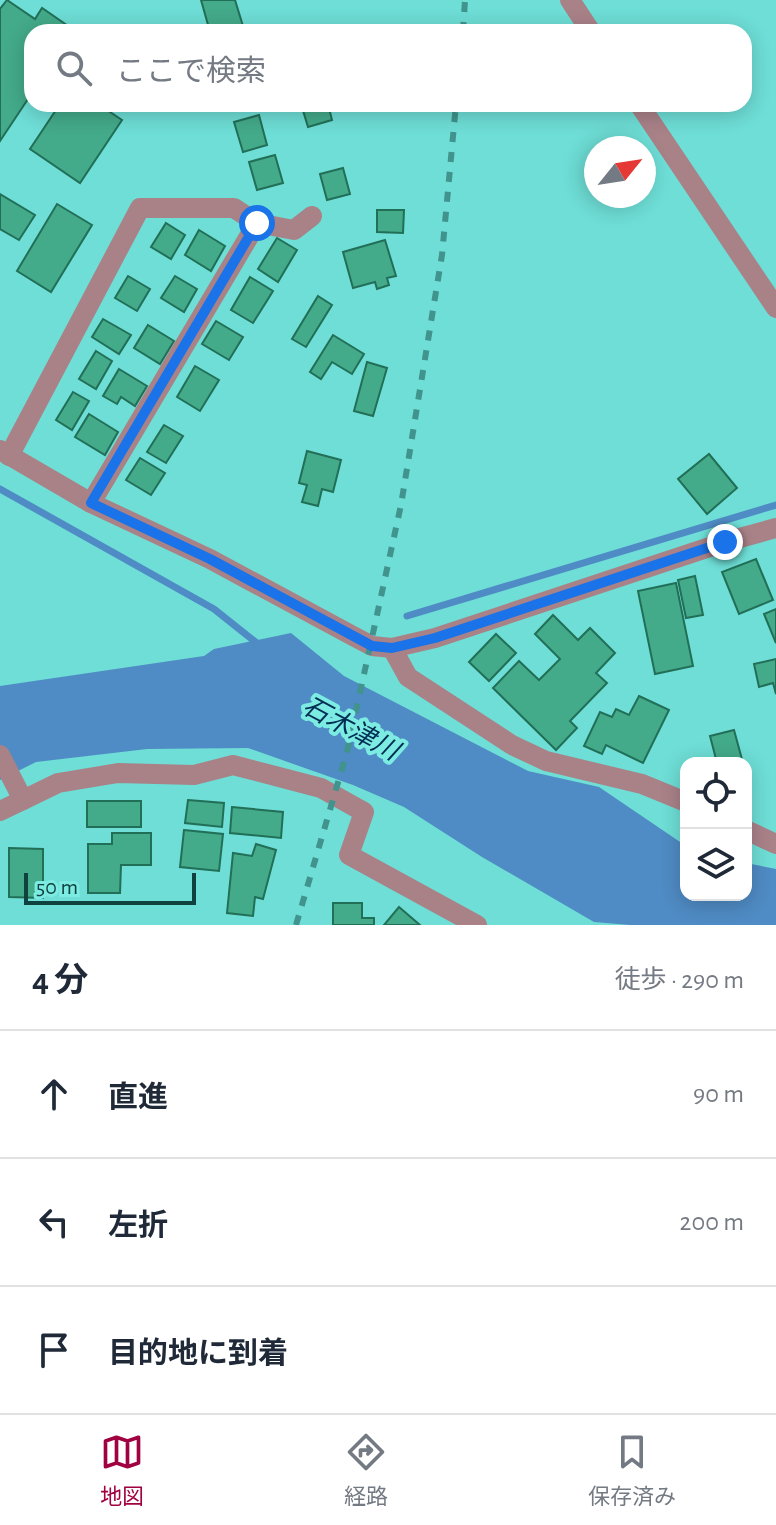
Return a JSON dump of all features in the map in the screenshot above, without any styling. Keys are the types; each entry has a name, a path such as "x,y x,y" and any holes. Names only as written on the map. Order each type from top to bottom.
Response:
{"street":[{"path":"570,0 586,24"},
{"path":"644,112 776,308"},
{"path":"312,216 294,230 257,223 234,208 140,208 4,453 91,503 210,559 372,646 392,648 435,638 776,528"},
{"path":"91,503 257,223"},
{"path":"392,648 408,677 512,745 546,761 642,784 680,800"},
{"path":"0,755 23,800"},
{"path":"0,811 58,783 118,773 194,775 233,765 321,788 364,812 349,855 477,925"},
{"path":"752,833 776,844"}],"water":[{"name":"石木津川","path":"291,633 344,676 528,771 599,787 680,842 680,901 752,901 752,864 776,869 776,925 630,925 594,922 404,807 353,785 248,748 147,749 36,762 0,780 0,686 204,656 214,649"}],"building":[{"path":"7,0 35,19 42,8 65,24 24,24 24,105 0,141 0,9"},
{"path":"201,0 235,0 242,24 208,24"},
{"path":"55,112 110,112 122,120 80,183 30,149"},
{"path":"303,112 330,112 332,120 308,127"},
{"path":"259,115 267,145 243,152 234,122"},
{"path":"275,155 283,183 257,190 249,162"},
{"path":"343,168 350,194 327,200 320,174"},
{"path":"0,194 35,215 19,240 0,229"},
{"path":"57,204 92,225 51,292 17,271"},
{"path":"377,210 404,210 403,233 377,232"},
{"path":"166,223 185,235 171,259 151,247"},
{"path":"199,230 225,246 211,271 185,255"},
{"path":"277,238 297,250 278,282 258,269"},
{"path":"385,240 396,276 387,278 389,285 377,289 375,282 353,288 343,252"},
{"path":"128,276 150,289 137,311 115,298"},
{"path":"175,276 197,289 184,312 161,298"},
{"path":"250,277 273,291 253,323 231,310"},
{"path":"318,296 332,305 306,347 292,339"},
{"path":"103,319 131,335 119,354 92,337"},
{"path":"216,321 243,337 229,360 202,344"},
{"path":"148,325 174,341 160,364 134,348"},
{"path":"333,335 364,354 352,374 332,362 321,379 310,372"},
{"path":"96,351 112,361 96,389 79,379"},
{"path":"367,362 387,368 373,416 354,411"},
{"path":"195,366 219,380 200,411 177,397"},
{"path":"119,369 147,386 135,406 121,397 117,404 103,396"},
{"path":"73,392 89,401 72,430 56,420"},
{"path":"89,414 118,432 105,455 75,437"},
{"path":"164,425 183,436 166,463 147,452"},
{"path":"307,451 341,460 333,492 322,489 318,506 302,502 307,485 299,483"},
{"path":"709,454 737,488 707,514 678,479"},
{"path":"140,458 165,473 151,495 126,480"},
{"path":"756,559 773,600 739,614 722,572"},
{"path":"695,576 703,615 686,618 678,580"},
{"path":"676,583 693,666 655,674 638,591"},
{"path":"776,609 776,643 764,614"},
{"path":"553,615 578,640 590,628 615,653 596,673 607,683 570,721 577,728 556,750 493,688 519,661 539,680 560,659 535,634"},
{"path":"496,634 516,653 489,681 469,662"},
{"path":"776,659 776,694 773,683 759,687 754,664"},
{"path":"639,696 669,710 643,763 606,745 602,754 584,746 600,712 612,717 616,709 629,715"},
{"path":"734,730 741,757 715,757 710,736"},
{"path":"188,800 224,803 222,827 185,823"},
{"path":"87,801 141,801 141,827 87,827"},
{"path":"232,807 283,812 281,838 230,833"},
{"path":"184,830 223,834 219,871 180,867"},
{"path":"112,833 151,833 151,865 121,865 120,893 88,893 88,844 112,844"},
{"path":"256,844 276,850 263,899 255,897 253,916 227,913 233,853 252,856"},
{"path":"9,848 43,849 43,898 9,897"},
{"path":"333,903 362,903 362,918 374,918 374,925 333,925"},
{"path":"399,907 420,925 384,925"}],"waterway":[{"path":"0,489 214,609 258,644"},
{"path":"407,616 776,505"}],"railway":[{"path":"464,24 465,0"},
{"path":"296,925 347,752 401,505 442,255 455,112"}],"route":[{"path":"257,223 91,503 210,559 372,646 392,648 435,638 725,542"}]}
